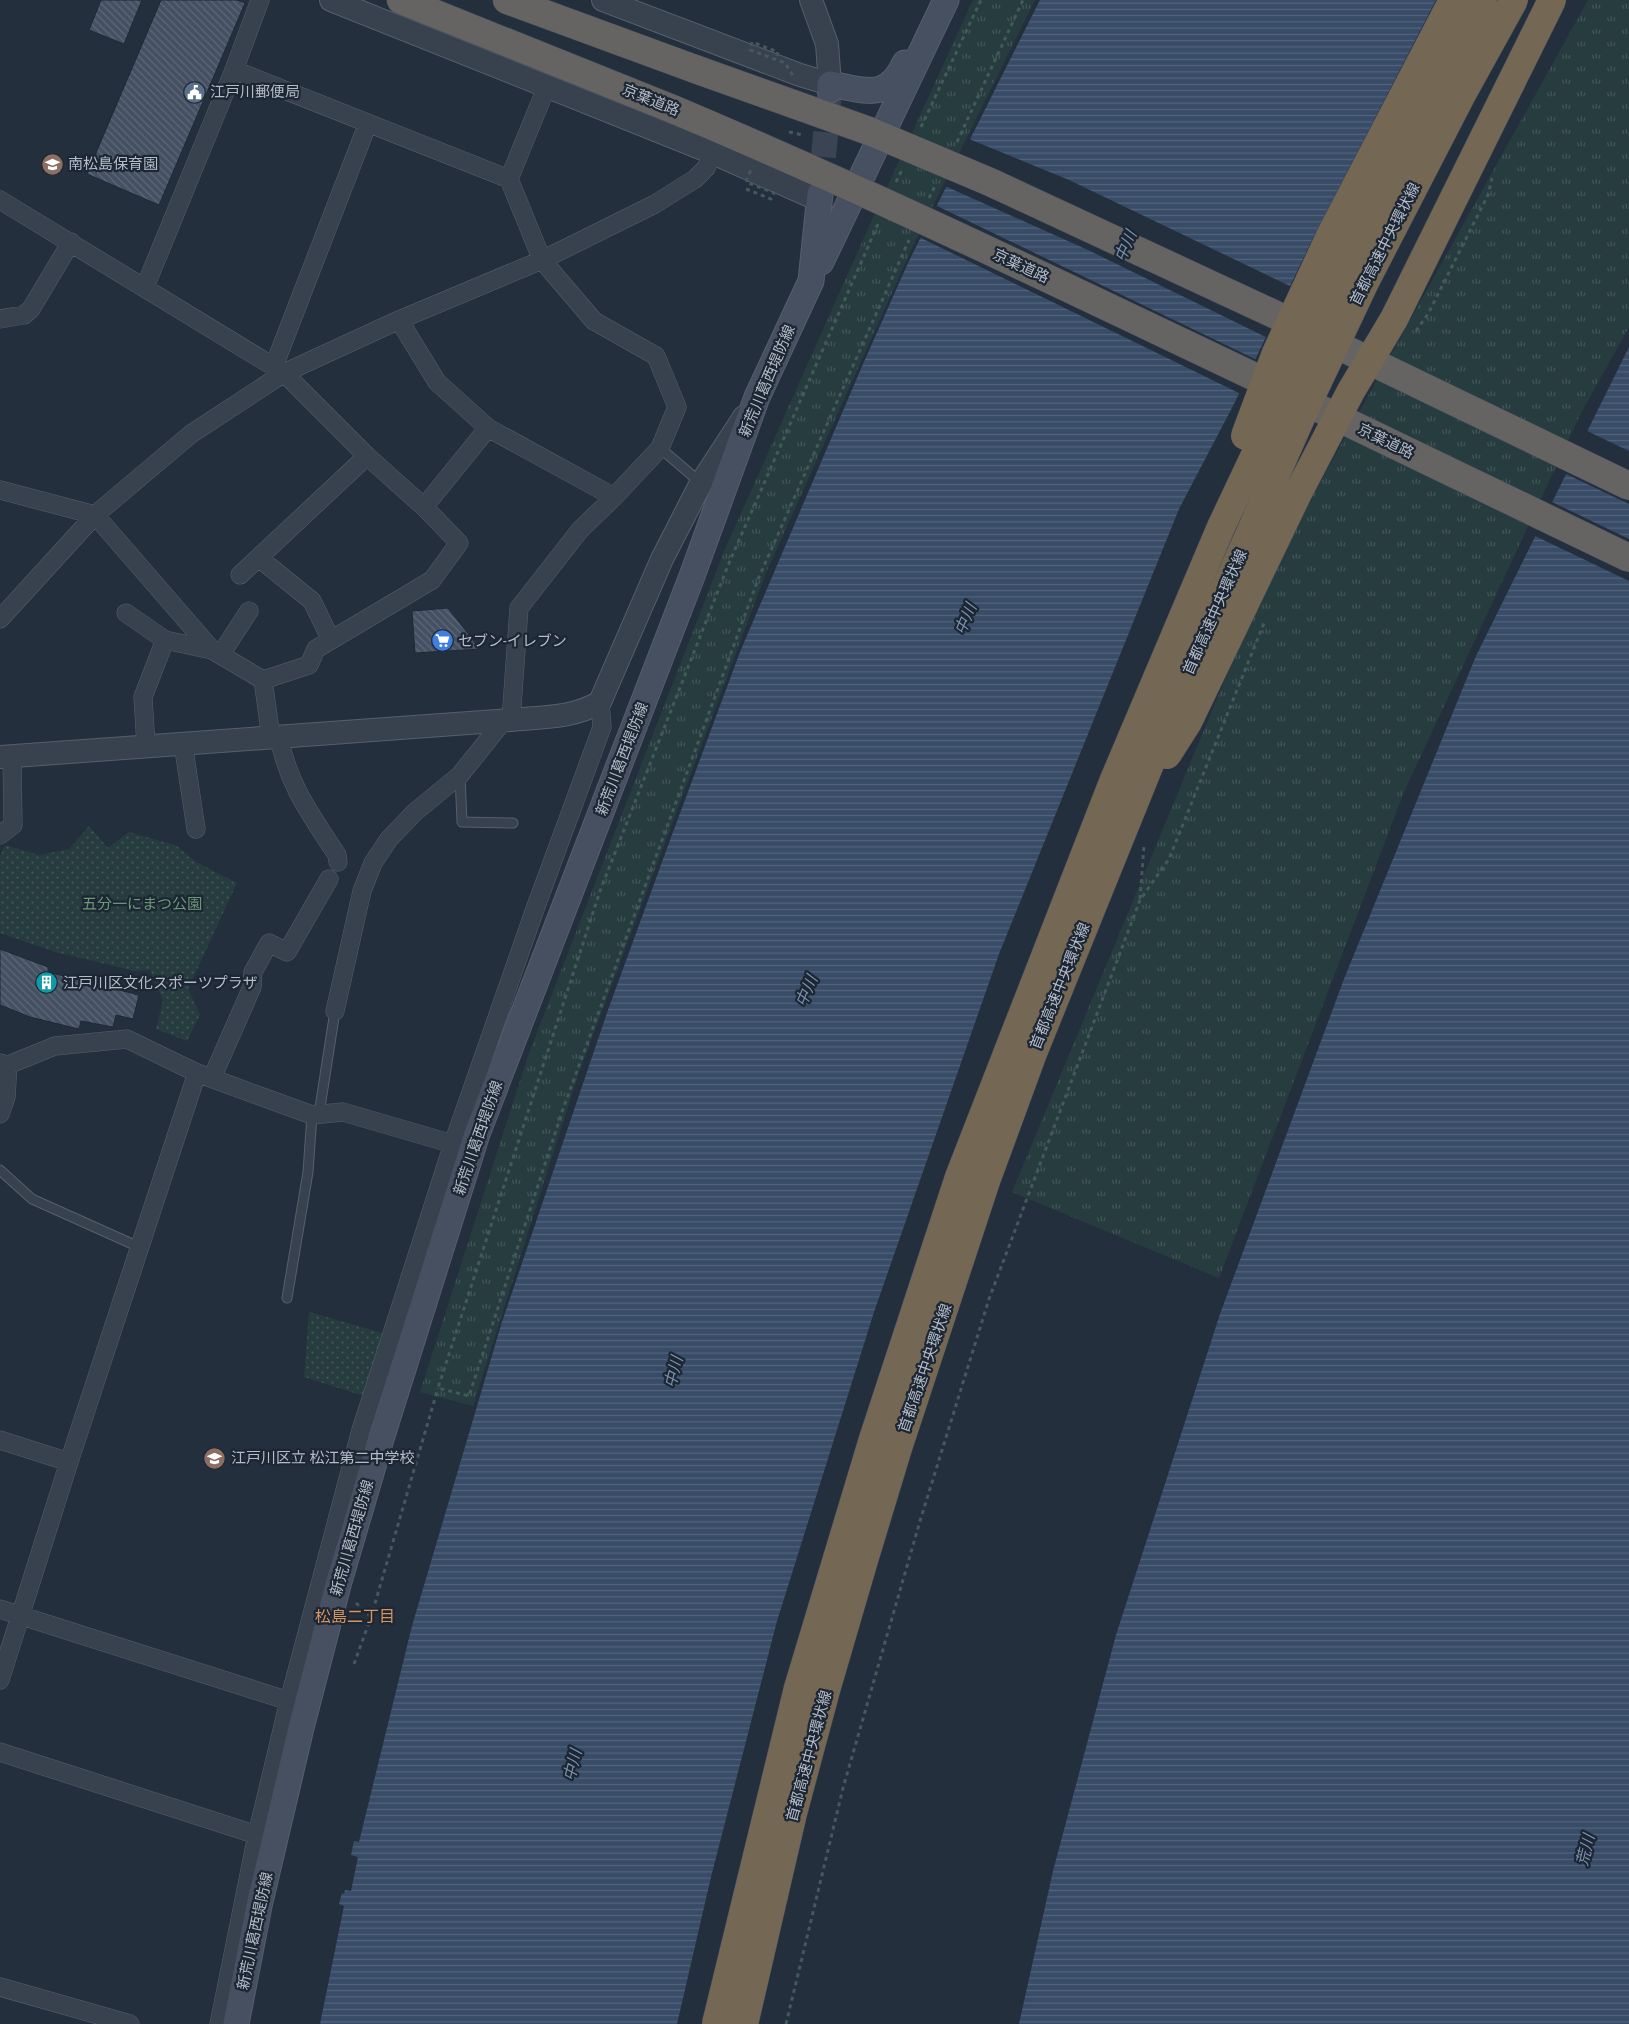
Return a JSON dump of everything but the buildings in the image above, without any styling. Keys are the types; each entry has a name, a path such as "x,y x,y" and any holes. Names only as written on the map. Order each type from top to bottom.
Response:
{"highway":[{"name":"京葉道路","path":"401,0 675,110 779,154 928,222 1278,388 1629,558"},
{"path":"507,0 869,131 990,182 1306,329 1629,486"},
{"path":"1221,527 1237,457 1276,353 1330,236 1453,0"},
{"name":"首都高速中央環状線","path":"716,2024 798,1688 873,1439 959,1177 1113,782 1221,527 1341,273 1436,86 1483,0"},
{"name":"首都高速中央環状線","path":"744,2024 793,1813 826,1690 898,1448 986,1181 1033,1053 1129,813 1247,539 1365,282 1461,96 1514,0"},
{"path":"1129,813 1188,722 1298,493 1351,391 1394,319 1552,0"}],"main road":[{"name":"新荒川葛西堤防線","path":"830,86 871,91 884,89 889,86 900,73 918,36 939,3"},
{"name":"新荒川葛西堤防線","path":"236,2024 259,1906 301,1728 330,1583 381,1438 477,1134 692,576 757,397 939,3"},
{"name":"新荒川葛西堤防線","path":"811,281 818,232 820,197"}],"street":[{"path":"145,287 234,70 260,0"},
{"path":"331,0 820,197"},
{"path":"604,0 830,86 827,44 811,0"},
{"path":"234,70 509,179"},
{"path":"334,1011 362,892 373,864 389,839 415,812 460,775 507,720 519,608 580,530 660,448 677,407 656,356 594,320 542,260 509,179 547,86"},
{"path":"279,369 368,123"},
{"path":"0,619 96,514 191,434 279,369 542,260 655,204 695,179 706,168 713,153"},
{"path":"0,200 279,369 367,456 424,507 459,543 432,580 316,649 309,665 262,680"},
{"path":"0,319 24,315 31,309 71,242"},
{"path":"399,320 437,382 488,428 614,497"},
{"path":"219,2024 257,1835 289,1702 330,1583 362,1430 454,1144 535,908 602,727 600,702 662,559 701,483 757,397"},
{"path":"424,507 488,428"},
{"path":"240,575 367,456"},
{"path":"0,490 96,514 217,652 262,680 275,737 290,778 337,855 338,862"},
{"path":"259,558 312,601 331,640"},
{"path":"217,652 249,611"},
{"path":"126,613 165,640 217,652"},
{"path":"146,746 143,697 165,640"},
{"path":"0,835 13,824 6,757 507,720 570,714 588,709 600,702"},
{"path":"183,743 196,830"},
{"path":"0,1680 139,1247 204,1075 252,987 253,972 269,943 287,952 329,878"},
{"path":"0,1114 6,1097 4,1064 54,1046 127,1039 204,1075 315,1115 343,1112 454,1144"},
{"path":"0,1440 69,1462"},
{"path":"0,1609 289,1702"},
{"path":"0,1752 257,1835"},
{"path":"0,1987 130,2024"}],"lane":[{"path":"660,448 701,483"},
{"path":"460,775 462,822 513,823"},
{"path":"287,1298 308,1172 315,1115 334,1011"},
{"path":"0,1170 32,1199 139,1247"}],"path":[{"path":"918,134 981,0"},
{"path":"954,148 1023,0"},
{"path":"788,69 778,52 752,42 750,50 785,63 788,69"},
{"path":"746,189 771,199 774,193 746,182 754,163"},
{"path":"894,186 902,169"},
{"path":"1411,339 1428,314 1488,195 1492,177"},
{"path":"929,199 937,182"},
{"path":"354,1664 371,1617 438,1388 600,890 729,563 879,222"},
{"path":"438,1388 470,1396 563,1108 759,576 912,233"},
{"path":"786,2024 843,1788 920,1521 989,1299 1140,900 1169,860 1261,633 1266,616"}],"green space":[{"path":"973,0 1035,0 913,246 766,573 578,1075 473,1406 420,1392 529,1053 725,549 871,222"},
{"path":"1588,0 1629,0 1629,327 1581,413 1404,792 1219,1278 1012,1192 1268,576"},
{"name":"五分一にまつ公園","path":"89,826 108,848 129,832 177,846 196,862 237,883 188,989 200,1015 187,1041 156,1029 163,1001 150,970 135,971 55,952 0,933 0,856 5,845 39,855 69,849"},
{"path":"309,1312 386,1334 367,1397 304,1377"}],"water":[{"name":"中川","path":"1040,0 1436,0 1312,240 1235,402 1179,509 999,954 874,1312 777,1621 711,1877 677,2024 320,2024 344,1906 339,1904 342,1893 344,1894 345,1890 351,1891 358,1857 351,1855 354,1841 359,1842 412,1626 501,1325 608,1010 740,652 863,364 908,263"},
{"name":"荒川","path":"1629,347 1629,2024 1019,2024 1053,1871 1116,1635 1220,1314 1344,979 1476,656"}],"pier":[{"path":"969,139 1069,180 1292,287 1268,338 1088,250 945,186"},
{"path":"935,205 1257,360 1241,394 919,237"},
{"path":"1585,430 1629,451 1629,504 1564,473"},
{"path":"1550,501 1629,539 1629,581 1533,535"}],"tunnel":[{"path":"820,194 829,97"}],"place":[{"name":"江戸川郵便局","path":"194,92"},
{"name":"南松島保育園","path":"52,164"},
{"name":"セブン-イレブン","path":"442,641"},
{"name":"江戸川区文化スポーツプラザ","path":"47,983"},
{"name":"江戸川区立 松江第二中学校","path":"215,1458"}],"district":[{"name":"松島二丁目","path":"355,1616"}]}
